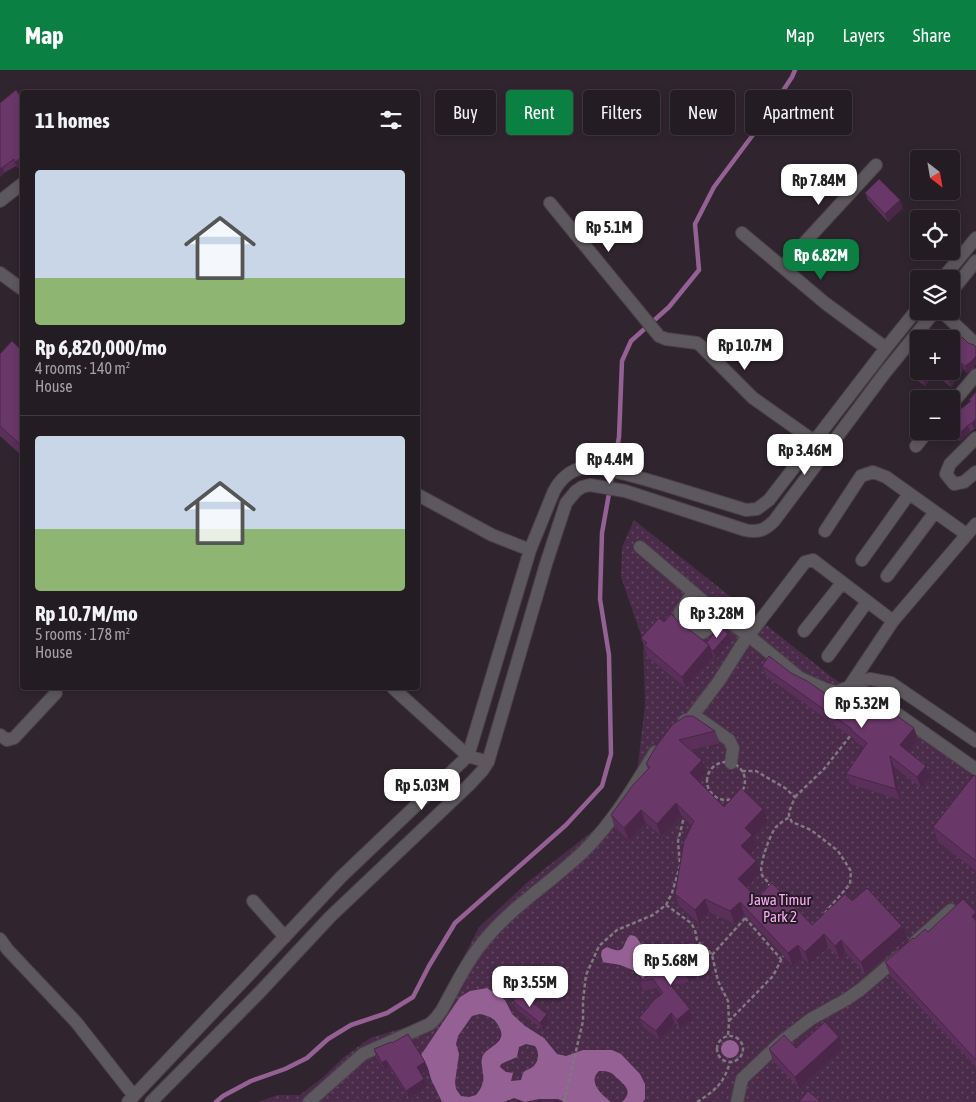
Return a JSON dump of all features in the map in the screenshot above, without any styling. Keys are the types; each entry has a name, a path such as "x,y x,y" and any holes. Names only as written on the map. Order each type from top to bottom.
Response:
{"street":[{"path":"783,266 876,165"},
{"path":"0,201 20,186"},
{"path":"550,203 659,336 666,339 697,343 753,398 814,441"},
{"path":"742,232 825,303 886,348"},
{"path":"950,270 974,245"},
{"path":"960,281 976,261"},
{"path":"0,273 20,288"},
{"path":"0,939 8,950 76,1022 131,1099 341,877 468,756 530,550 557,485 564,476 583,468 596,468 630,475 746,510 757,509 769,500 910,319"},
{"path":"151,1102 259,994 330,917 482,771 488,762 546,564 566,503 576,491 591,485 625,492 753,532 768,527 884,374 928,320"},
{"path":"951,320 976,344"},
{"path":"960,394 976,375"},
{"path":"976,438 950,464 946,474 954,484 964,482 976,472"},
{"path":"916,446 921,440"},
{"path":"591,485 596,468"},
{"path":"825,531 861,476 873,472 886,477 966,534"},
{"path":"625,492 630,475"},
{"path":"862,560 909,494"},
{"path":"420,496 492,534 530,550"},
{"path":"887,576 935,512"},
{"path":"849,687 893,621 976,524"},
{"path":"640,547 720,616 754,640 800,678 837,692 870,679 891,683 976,741"},
{"path":"692,718 748,637 806,562 812,560 893,621"},
{"path":"804,631 842,583"},
{"path":"693,592 680,612 680,617 684,623 695,631 702,633 720,616"},
{"path":"828,656 867,602"},
{"path":"849,687 869,694 976,769"},
{"path":"395,690 468,756 488,762"},
{"path":"0,735 7,740 14,738 56,693"},
{"path":"309,1102 363,1054 418,1030 430,1024 436,1018 470,960 489,935 513,911 584,851 608,825 629,796 659,746 668,734 684,721 692,718 701,720 729,740 733,748 731,763"},
{"path":"252,901 285,937"},
{"path":"737,1102 742,1079 781,1042 811,1019 860,990 951,910"},
{"path":"246,978 259,994"},
{"path":"221,1004 234,1018"}],"path":[{"path":"821,917 850,884 851,871 838,851 811,830 792,822 788,812 795,797 824,769 854,731"},
{"path":"724,762 731,763 738,766 742,771 745,779 744,786 736,798 721,800 709,791 707,776 716,765 724,762"},
{"path":"742,771 756,772 786,788 795,797"},
{"path":"564,1102 583,1021 586,975 599,946 617,930 653,916 666,905 672,893 680,866 678,841 683,821 687,815"},
{"path":"770,890 769,883 762,875 761,868 768,839 776,828 789,817"},
{"path":"666,905 691,923 697,940 712,955 718,981 728,1001 728,1036"},
{"path":"712,955 751,911"},
{"path":"729,1021 772,976 782,958 745,918"},
{"path":"728,1036 736,1037 743,1047 741,1056 734,1062 721,1059 717,1052 718,1043 728,1036"},
{"path":"697,1102 717,1088 727,1073 730,1062"}],"green space":[{"name":"Jawa Timur Park 2","path":"634,520 833,678 976,771 976,1102 258,1102 278,1095 300,1095 322,1078 344,1057 370,1038 403,1028 422,1025 430,1019 479,927 529,881 599,826 637,773 645,705 643,641 621,577 622,547"}],"shaded area":[{"path":"630,935 635,936 642,945 648,948 656,946 661,948 662,944 667,945 671,957 669,964 644,981 633,970 618,964 603,962 602,950 607,947 621,950"},
{"path":"487,988 505,1000 512,1014 525,1026 544,1038 557,1054 566,1056 583,1050 612,1050 621,1054 640,1074 645,1084 645,1099 643,1102 622,1102 628,1092 625,1086 612,1073 599,1071 596,1075 595,1084 600,1092 611,1102 565,1102 558,1099 539,1099 525,1102 514,1098 504,1102 442,1102 421,1055 460,997 470,991","holes":["480,1014 496,1021 501,1037 499,1041 487,1050 482,1058 483,1082 476,1095 469,1097 461,1096 456,1089 455,1082 459,1054 456,1044 458,1036 472,1016","526,1044 535,1046 538,1052 537,1061 534,1066 525,1071 521,1080 511,1081 513,1073 506,1072 500,1067 501,1064 517,1057 519,1047"]},
{"path":"726,1040 734,1040 739,1045 737,1056 726,1058 721,1053 721,1045"}],"building":[{"path":"16,90 20,96 20,158 15,162 14,159 0,169 0,103"},
{"path":"879,179 900,200 885,214 865,193"},
{"path":"962,337 976,347 976,356 965,366 961,363 960,364 960,339"},
{"path":"12,341 20,349 20,444 0,426 0,354"},
{"path":"976,392 976,419 960,433 960,410 971,401 969,400"},
{"path":"671,614 709,645 682,677 644,645 647,643 641,638 659,618 664,622"},
{"path":"720,627 728,634 713,651 706,643"},
{"path":"769,656 791,673 832,698 850,694 855,688 875,700 914,728 900,745 926,766 917,777 890,756 896,789 846,774 867,743 852,729 762,666"},
{"path":"686,716 693,716 715,731 679,740 702,760 690,773 724,807 741,788 763,809 745,828 752,835 741,846 756,861 738,879 757,898 772,883 812,925 845,894 852,901 867,888 902,926 861,962 841,940 835,946 824,934 805,952 798,945 788,953 740,902 730,911 705,899 695,910 675,894 684,841 694,821 676,803 657,824 641,810 624,828 611,815 633,785 650,767 646,764 669,729 673,724"},
{"path":"974,775 976,777 976,861 933,827"},
{"path":"963,899 976,912 972,916 976,921 976,1060 885,962 925,929 928,932"},
{"path":"690,942 703,947 704,958 702,961 685,972 664,977 690,1009 677,1020 671,1013 656,1031 639,1018 654,1000 663,993 653,979 640,981 650,974 646,968 653,962 658,969 670,961 673,954"},
{"path":"520,993 547,1014 540,1023 513,1001"},
{"path":"825,1022 839,1037 795,1077 769,1049 784,1035 796,1048"},
{"path":"408,1034 425,1062 417,1067 424,1079 406,1091 386,1060 382,1063 374,1049 392,1043"},
{"path":"808,1091 821,1102 799,1102"}],"waterway":[{"path":"216,1102 223,1096 251,1081 285,1069 307,1058 328,1039 351,1025 387,1013 413,997 455,923 566,825 602,786 611,754 609,655 600,599 602,533 619,437 622,361 631,341 669,307 699,270 695,224 714,187 761,124 795,70"}]}
